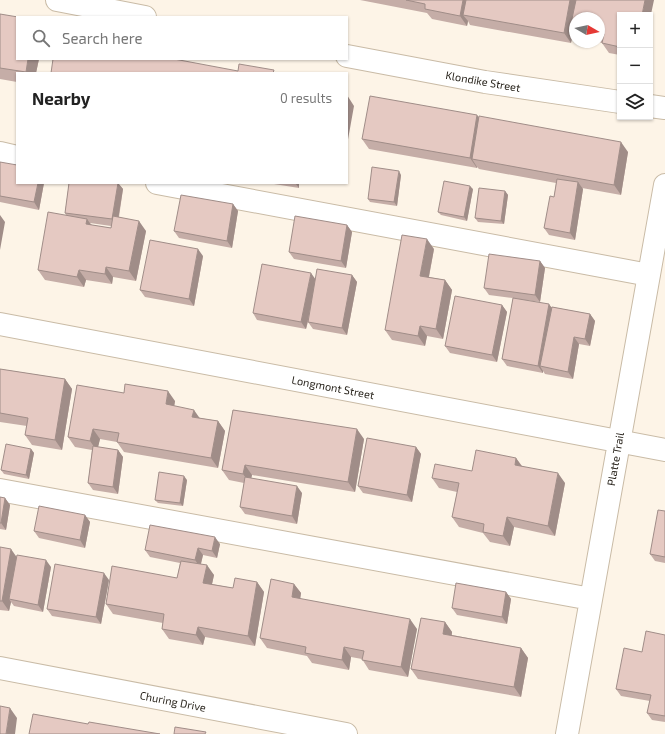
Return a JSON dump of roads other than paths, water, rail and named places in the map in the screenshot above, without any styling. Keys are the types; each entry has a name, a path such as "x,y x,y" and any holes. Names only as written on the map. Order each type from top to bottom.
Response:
{"street":[{"path":"57,0 141,16"},
{"name":"Klondike Street","path":"348,56 485,82 617,102"},
{"path":"653,106 665,108"},
{"path":"0,154 16,157"},
{"path":"162,184 648,275"},
{"name":"Platte Trail","path":"567,734 618,441 665,185"},
{"name":"Longmont Street","path":"0,324 665,450"},
{"path":"0,490 591,599"},
{"name":"Churing Drive","path":"0,668 346,734"}]}
